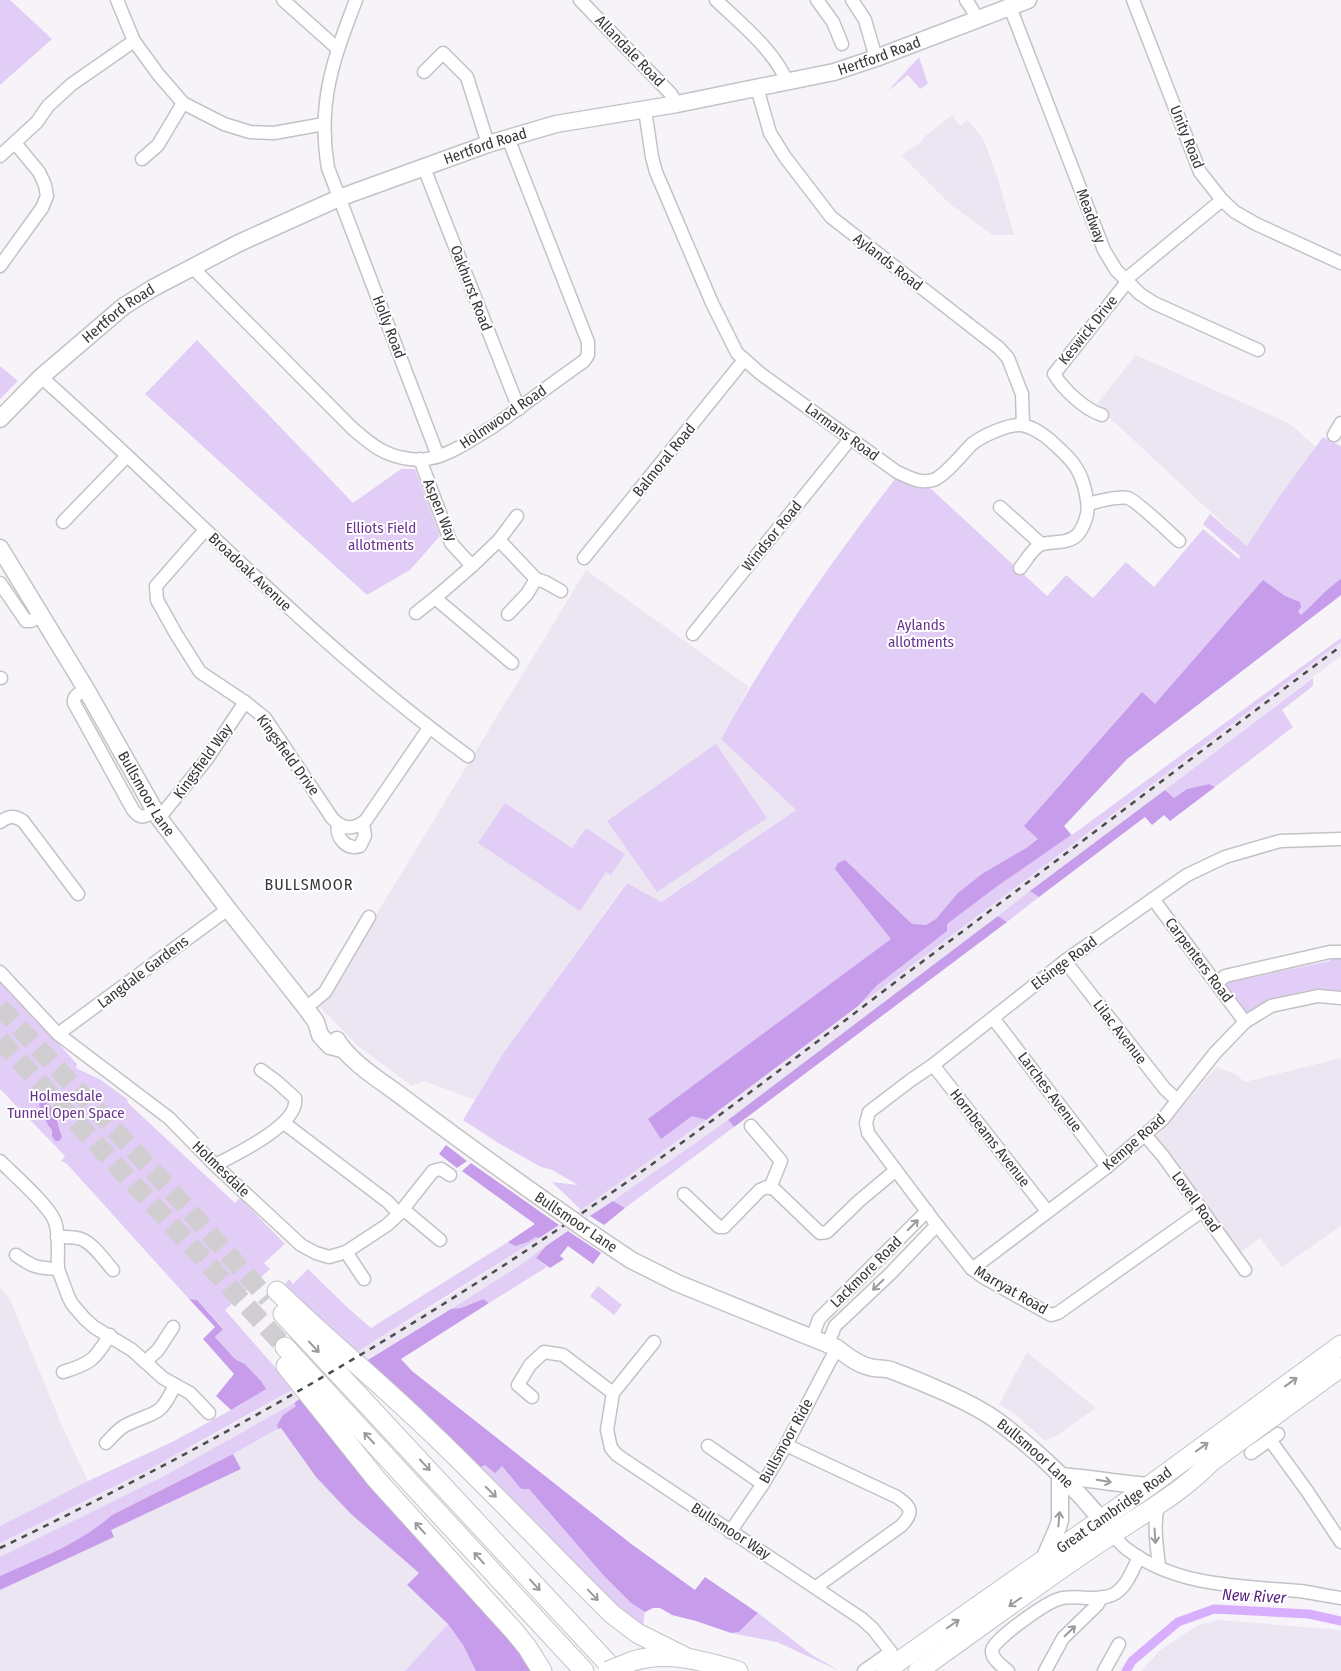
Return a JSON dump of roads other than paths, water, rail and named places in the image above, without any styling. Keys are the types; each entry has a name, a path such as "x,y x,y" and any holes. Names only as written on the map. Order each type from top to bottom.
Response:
{"highway":[{"path":"615,1671 273,1295 314,1327 401,1404 612,1614 637,1633 688,1658"},
{"name":"Great Cambridge Road","path":"918,1671 1106,1526 1149,1486 1341,1345"},
{"path":"542,1671 527,1647 508,1624 377,1480 296,1376 281,1351 584,1671"},
{"name":"Great Cambridge Road","path":"884,1671 1044,1559 1106,1526 1158,1505 1195,1479 1212,1461 1341,1366"},
{"path":"998,1592 1032,1576 1086,1538 1096,1535 1106,1526 1125,1516 1187,1473 1212,1461"},
{"path":"608,1671 632,1661 662,1655 688,1658 738,1671"}],"main road":[{"name":"Hertford Road","path":"0,419 41,377 124,306 192,267 239,243 339,198 488,144 556,124 645,110 827,74 876,58 1028,0"},
{"name":"Bullsmoor Lane","path":"0,548 86,689 157,815 316,1022 326,1027 342,1049 415,1107 631,1260 670,1280 833,1346 851,1359 872,1368 890,1370 984,1412 1015,1436 1060,1476 1089,1504 1106,1526"},
{"path":"1044,1559 1060,1520 1060,1476 1149,1486"}],"street":[{"path":"117,0 134,41 158,74 183,103 224,124 250,132 274,133 324,124"},
{"path":"283,0 338,49"},
{"name":"Holly Road","path":"356,0 331,69 326,93 324,144 328,168 438,456"},
{"name":"Allandale Road","path":"580,0 672,94 677,104"},
{"path":"716,0 777,64 787,82"},
{"path":"817,0 833,22 842,44"},
{"path":"852,0 865,20 876,58"},
{"path":"966,0 977,19"},
{"name":"Unity Road","path":"1133,0 1200,172 1222,200 1235,212 1256,224 1341,263"},
{"name":"Meadway","path":"1010,7 1104,250 1116,270 1140,294 1154,303 1258,350"},
{"path":"0,156 37,122 48,106 72,84 134,41"},
{"path":"424,72 442,53 467,77 488,144"},
{"name":"Aylands Road","path":"758,88 770,133 785,157 831,217 999,348 1008,358 1022,394 1023,425"},
{"path":"142,159 158,145 183,103"},
{"name":"Larmans Road","path":"645,110 656,172 712,303 737,353 760,374 897,472 921,482 935,479 974,443 981,439 995,432 1023,425"},
{"name":"Holmwood Road","path":"192,267 353,429 377,449 393,456 420,459 438,456 458,448 519,409 588,355 588,342 508,138"},
{"path":"0,266 42,208 47,196 45,185 39,172 15,143"},
{"name":"Oakhurst Road","path":"424,168 519,409"},
{"name":"Keswick Drive","path":"1102,415 1092,412 1060,383 1054,374 1126,281 1222,200"},
{"name":"Balmoral Road","path":"584,558 744,360"},
{"name":"Broadoak Avenue","path":"41,377 317,634 429,728 468,756"},
{"path":"1334,435 1341,423"},
{"path":"1020,568 1041,544 1060,543 1077,535 1086,520 1089,504 1083,482 1074,462 1047,438 1023,425"},
{"name":"Windsor Road","path":"693,634 851,438"},
{"path":"63,522 127,456"},
{"name":"Aspen Way","path":"420,459 451,543 472,566"},
{"path":"1089,504 1104,499 1128,498 1146,511 1179,541"},
{"path":"1000,507 1041,544"},
{"path":"416,613 472,566 499,540 517,516"},
{"name":"Kingsfield Drive","path":"206,530 156,586 157,600 200,672 245,702 264,718 338,824 339,837 348,846 355,848 364,842 365,831 363,822"},
{"path":"499,540 536,579 546,582 561,591"},
{"path":"508,614 527,594 536,579"},
{"path":"0,583 26,621 31,621 40,616"},
{"path":"435,598 512,663"},
{"name":"Kingsfield Way","path":"157,815 207,759 245,702"},
{"path":"338,824 353,828 370,815 429,728"},
{"path":"0,822 10,816 24,821 78,894"},
{"name":"Elsinge Road","path":"896,1170 868,1132 866,1123 870,1112 1065,961 1187,876 1225,857 1280,842 1341,839"},
{"name":"Carpenters Road","path":"1153,899 1245,1022"},
{"name":"Langdale Gardens","path":"58,1034 228,909"},
{"path":"306,1008 325,992 369,917"},
{"path":"1217,983 1226,976 1330,952 1341,952"},
{"name":"Lilac Avenue","path":"1065,961 1165,1089 1177,1100"},
{"name":"Holmesdale","path":"0,972 58,1034 169,1118 301,1245 316,1253 330,1257 346,1252 387,1225 401,1212 433,1171 441,1169 450,1175"},
{"name":"Kempe Road","path":"972,1269 1107,1166 1162,1120 1215,1053 1245,1022 1271,1006 1318,996 1341,998"},
{"name":"Larches Avenue","path":"993,1018 1107,1166"},
{"name":"Hornbeams Avenue","path":"933,1065 1047,1211"},
{"path":"215,1164 248,1148 284,1123 295,1107 295,1098 261,1070"},
{"path":"284,1123 440,1240"},
{"path":"751,1126 781,1161 770,1188"},
{"name":"Lovell Road","path":"1145,1135 1163,1156 1245,1270"},
{"path":"0,1160 54,1219 58,1269 64,1290 78,1312 94,1327 132,1350 163,1378 195,1397 209,1413"},
{"path":"684,1194 719,1227 724,1227 760,1190 773,1188 820,1233 827,1232 859,1200 896,1170"},
{"name":"Marryat Road","path":"896,1170 972,1269 1051,1315 1058,1313 1202,1211"},
{"name":"Lackmore Road","path":"812,1338 819,1319 927,1211"},
{"name":"Lackmore Road","path":"833,1346 835,1326 890,1274 937,1225"},
{"path":"57,1238 75,1237 82,1239 113,1270"},
{"path":"346,1252 364,1279"},
{"path":"16,1254 30,1265 38,1268 58,1269"},
{"path":"144,1362 158,1350 173,1327"},
{"path":"63,1372 92,1360 98,1355 110,1335"},
{"name":"Bullsmoor Way","path":"654,1342 613,1393 607,1430 611,1448 616,1455 862,1619 873,1629 891,1652 864,1671"},
{"name":"Bullsmoor Ride","path":"730,1532 763,1484 786,1445 831,1359 833,1346"},
{"path":"532,1397 518,1385 530,1365 544,1352 563,1355 613,1393"},
{"path":"106,1443 124,1426 160,1410 175,1385"},
{"path":"1252,1453 1274,1437 1341,1542"},
{"path":"786,1445 897,1497 907,1505 910,1512 909,1517 901,1526 816,1587"},
{"path":"708,1446 763,1484"},
{"path":"1158,1505 1154,1529 1159,1567"},
{"name":"Bullsmoor Lane","path":"1106,1526 1126,1549 1176,1575 1204,1582 1238,1587 1302,1591 1341,1598"},
{"path":"1008,1671 994,1658 992,1650 995,1644 1019,1624 1058,1599 1102,1597 1116,1593 1129,1577 1139,1557"},
{"path":"1045,1671 1063,1638 1097,1605 1102,1597"},
{"path":"1104,1671 1120,1644"}],"waterway":[{"name":"New River","path":"1126,1671 1132,1661 1178,1622 1214,1609 1309,1614 1341,1621"}],"tunnel":[{"path":"0,1007 168,1187 268,1299"},
{"path":"0,1040 285,1347"}],"railway":[{"path":"0,1548 142,1477 282,1401 418,1320 551,1234 641,1172 730,1107 1341,646"}],"district":[{"name":"BULLSMOOR","path":"309,884"}],"park label":[{"name":"Elliots Field allotments","path":"381,536"},
{"name":"Aylands allotments","path":"921,634"},
{"name":"Holmesdale Tunnel Open Space","path":"66,1104"}]}
